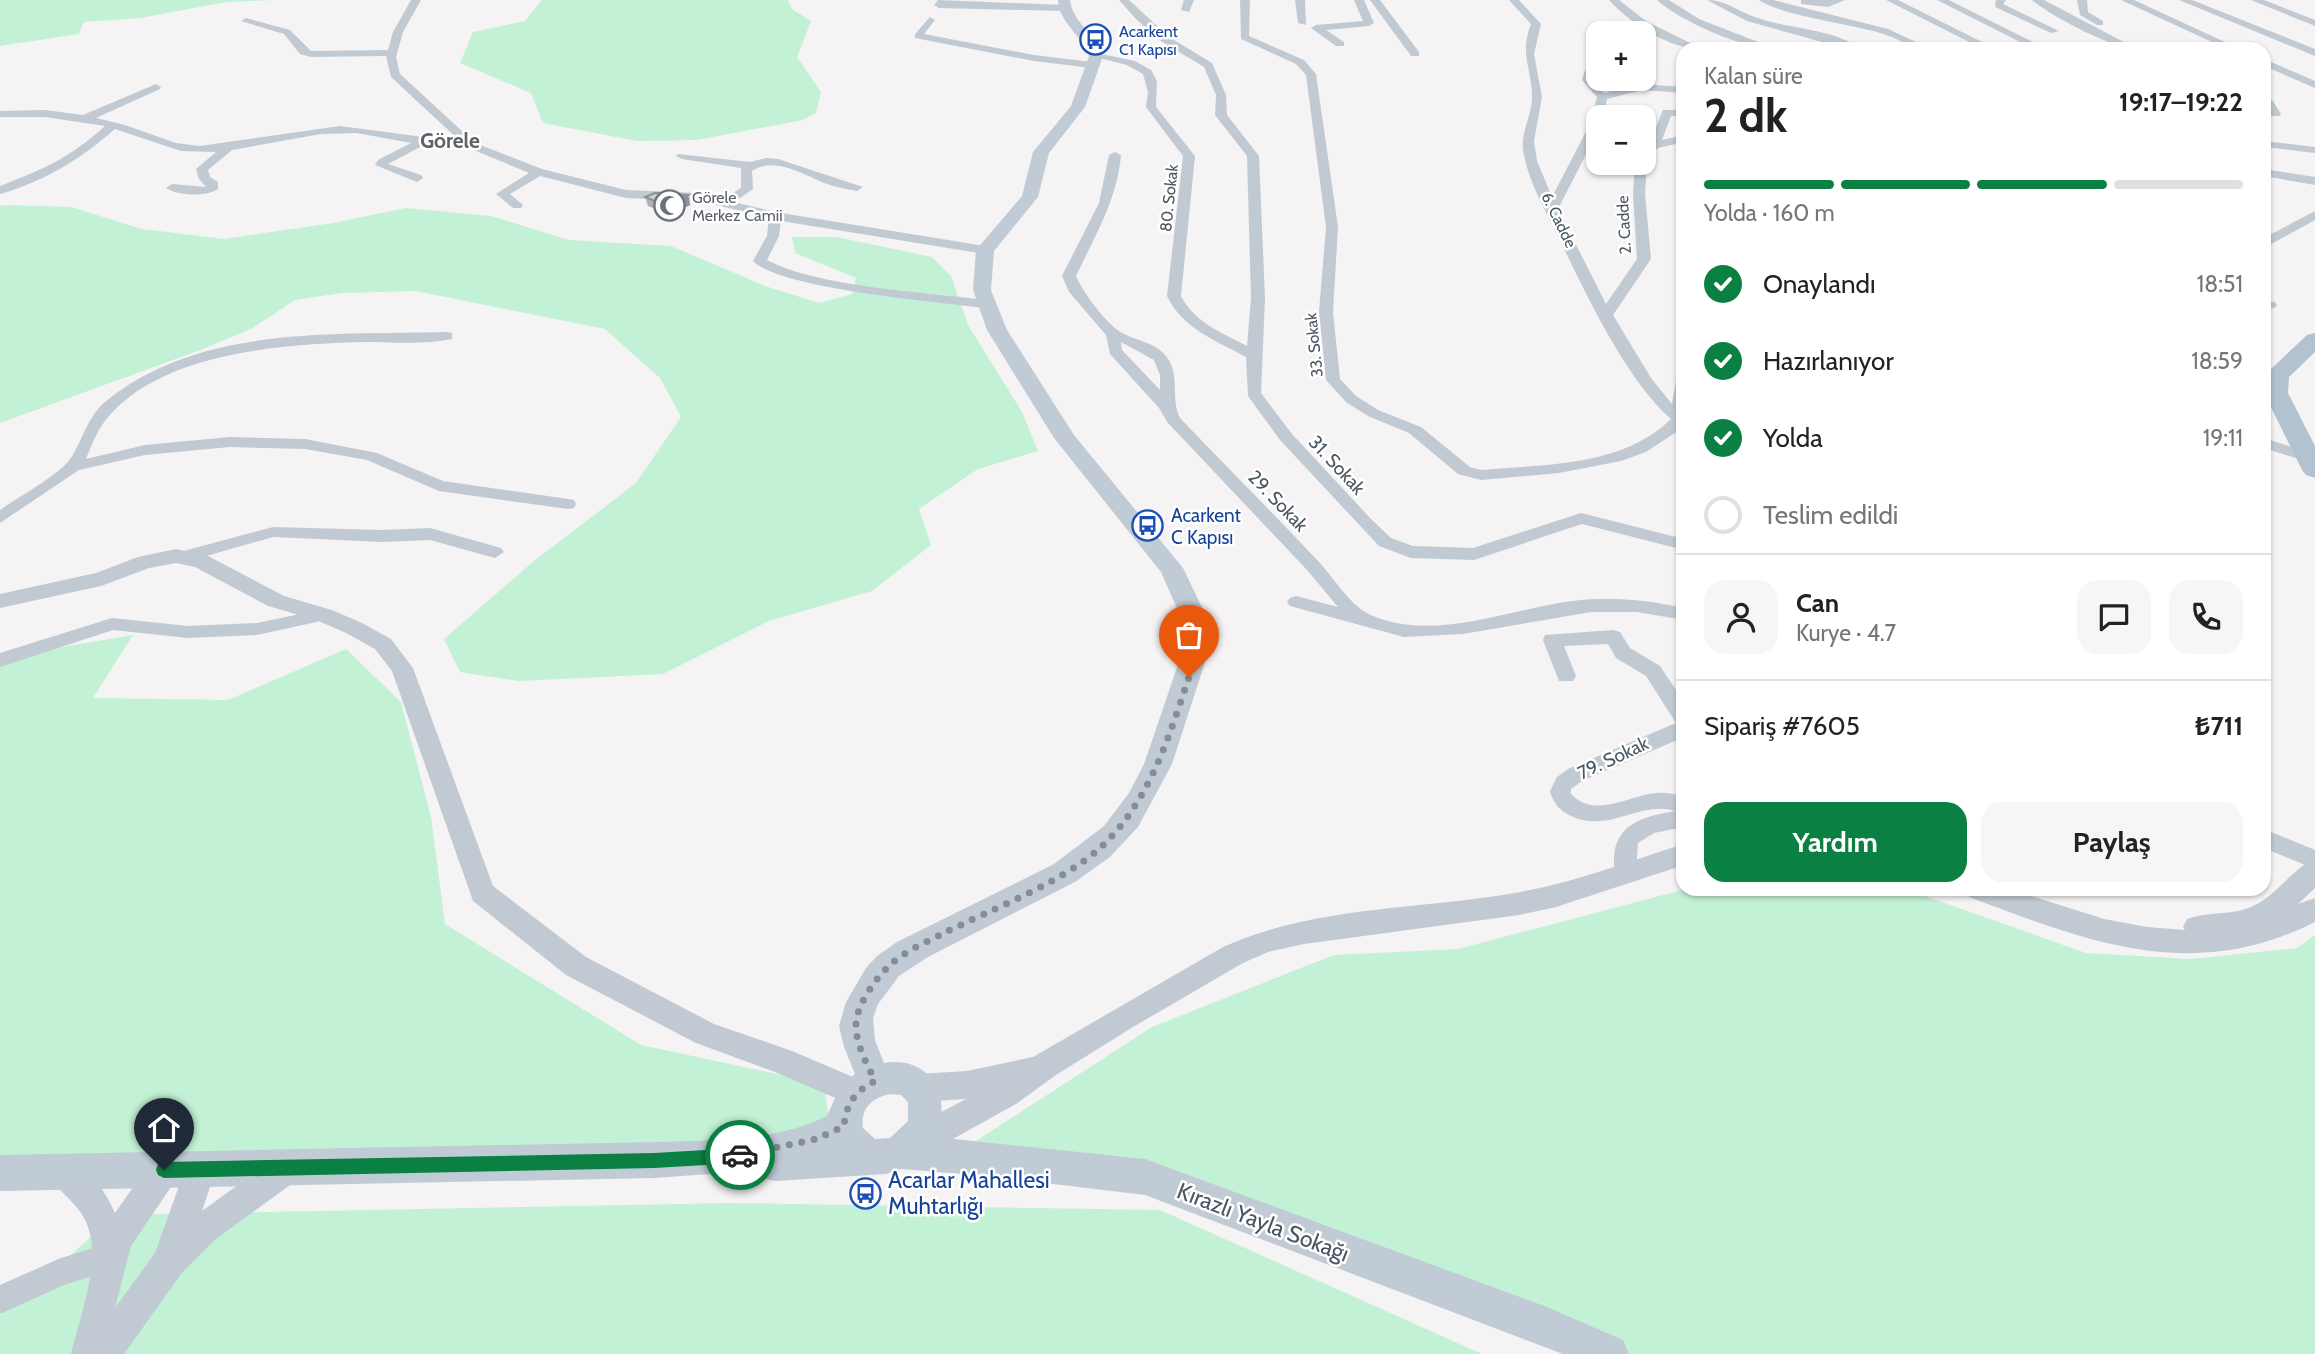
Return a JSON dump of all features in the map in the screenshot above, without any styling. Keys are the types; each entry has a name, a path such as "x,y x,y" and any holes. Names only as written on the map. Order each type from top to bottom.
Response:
{"main road":[{"path":"865,1087 856,1024 861,1003 889,965 928,941 1064,874 1101,848 1144,794 1175,720 1199,645 1198,625 1185,591 1171,568 1065,438 997,330 985,304 982,267 985,250 1026,205 1041,152 1078,107 1094,60 1090,40 1063,4"},
{"path":"2311,464 2276,393 2278,375 2315,340"},
{"path":"736,1156 776,1163 886,1154 919,1136 925,1126 927,1105 918,1088 894,1077 865,1087 845,1114 844,1126 852,1145 886,1154"},
{"path":"0,1173 654,1160 736,1156 817,1139 844,1126"},
{"name":"Kırazlı Yayla Sokağı","path":"886,1154 988,1158 1145,1177 1547,1327 1609,1354"}],"street":[{"path":"416,0 398,32 391,66 400,82 471,145 538,172 626,194 700,197 775,216 985,250"},
{"path":"943,0 939,5 1063,4"},
{"name":"31. Sokak","path":"1124,0 1165,39 1208,65 1221,95 1221,115 1253,156 1258,298 1253,393 1286,437 1385,542 1411,552 1474,554 1581,518 1676,543"},
{"name":"33. Sokak","path":"1245,0 1244,37 1300,62 1311,74 1332,227 1326,312 1333,380 1351,399 1373,413 1415,430 1464,471 1480,475 1587,463 1636,452 1676,425"},
{"path":"1300,0 1303,23"},
{"path":"1340,44 1316,28 1369,23 1359,0"},
{"path":"1375,0 1415,54"},
{"name":"6. Cadde","path":"1514,0 1536,24 1532,33 1528,64 1537,99 1528,130 1532,163 1605,316 1662,404 1676,417"},
{"path":"1614,0 1626,12 1678,42"},
{"path":"1662,0 1696,21 1752,42"},
{"path":"1712,0 1774,27 1838,42"},
{"path":"1764,0 1885,31 1910,42"},
{"path":"1789,0 1828,4 1840,0"},
{"path":"1891,0 1977,42"},
{"path":"1942,0 2028,42"},
{"path":"2001,0 1998,5 2054,32"},
{"path":"2038,0 2091,30 2119,42"},
{"path":"2082,0 2083,13 2125,42"},
{"path":"2126,0 2219,42"},
{"path":"2184,0 2315,53"},
{"path":"2256,0 2315,23"},
{"path":"930,19 918,36 972,44 1034,58 1094,60"},
{"path":"246,21 288,32 304,52 311,54 392,53"},
{"name":"80. Sokak","path":"1094,60 1141,65 1155,91 1151,107 1189,156 1188,201 1181,230 1174,296 1177,306 1188,318 1253,355"},
{"path":"2271,65 2315,85"},
{"path":"84,119 156,86"},
{"path":"1602,97 1634,86 1676,89"},
{"path":"1597,91 1602,97"},
{"path":"1552,209 1597,122 1602,97"},
{"path":"0,103 15,112"},
{"path":"2271,107 2275,114"},
{"path":"0,114 15,112 84,119 113,125 173,146 201,148 338,129 368,131 440,146 471,145"},
{"path":"1656,141 1667,112 1676,113"},
{"path":"0,190 52,170 80,154 113,125"},
{"path":"1656,145 1676,140"},
{"path":"417,178 381,165 382,162 421,142"},
{"path":"2271,145 2315,150"},
{"path":"172,188 201,191 212,189 212,182 205,179 202,169 230,146"},
{"name":"29. Sokak","path":"1115,155 1114,179 1099,221 1069,276 1074,289 1113,334 1154,352 1166,364 1169,383 1166,406"},
{"path":"682,156 751,166 780,164 809,170 834,182 857,187"},
{"path":"726,202 747,189 746,170 751,166"},
{"path":"517,205 502,194 538,172"},
{"path":"2271,173 2315,181"},
{"name":"2. Cadde","path":"1605,316 1644,260 1640,175"},
{"path":"2271,240 2315,215"},
{"path":"775,216 773,236 760,261 766,267 806,279 985,304"},
{"name":"29. Sokak","path":"1113,334 1115,351 1166,406 1173,420 1313,566 1336,595 1365,621"},
{"path":"74,466 90,433 108,407 141,384 177,366 253,345 447,336"},
{"path":"0,518 74,466 145,450 230,442 305,444 371,456 439,486 568,504"},
{"path":"2271,446 2311,464"},
{"path":"0,601 101,579 145,562 182,557 273,532 382,536 430,534 495,552"},
{"path":"182,557 201,561 276,601 324,615 383,644 402,668 482,892 576,966 706,1034 865,1087"},
{"path":"1296,602 1404,631 1445,632 1561,608 1607,604 1657,607 1676,612"},
{"path":"0,660 112,624 188,632 215,631 257,629 324,615"},
{"path":"1566,676 1552,640 1613,637 1623,653 1653,671 1676,707"},
{"name":"79. Sokak","path":"1676,731 1575,775 1563,783 1560,790 1561,797 1569,805 1583,814 1595,817 1662,801 1676,804"},
{"path":"1625,872 1627,842 1633,834 1644,828 1676,820"},
{"path":"2271,841 2315,860"},
{"path":"886,1154 1005,1094 1046,1065 1233,955 1264,941 1304,932 1393,922 1426,926 1474,925 1530,916 1586,902 1607,893 1625,872 1676,856"},
{"path":"2068,920 2152,928 2215,927 2248,921 2275,910 2301,887 2315,870"},
{"path":"1998,896 2068,920 2159,942 2201,943 2248,939 2291,924 2315,909"},
{"path":"918,1088 995,1080 1046,1065"},
{"path":"103,1354 169,1262 205,1228 288,1167"},
{"path":"169,1262 200,1169"},
{"path":"88,1354 110,1256 134,1210 164,1170"},
{"path":"64,1172 92,1198 104,1221 110,1256"},
{"path":"0,1300 61,1272 110,1256"}],"green space":[{"path":"0,0 275,0 226,2 140,18 84,22 79,34 0,46"},
{"path":"542,0 788,0 792,9 811,21 797,57 821,92 816,113 803,120 697,140 637,141 543,123 531,93 460,63 473,32 525,21"},
{"path":"0,206 71,207 142,229 224,239 333,223 406,208 491,216 569,240 671,246 765,286 819,303 852,294 856,278 795,253 792,237 836,237 932,257 951,276 968,325 1022,412 1038,451 978,469 919,509 931,545 872,591 769,621 663,674 519,681 460,672 444,639 534,561 636,483 681,417 660,378 605,329 416,291 342,293 295,300 253,328 203,349 0,423"},
{"path":"133,635 93,698 228,700 346,649 401,702 431,817 445,924 641,1045 824,1084 831,1135 300,1162 0,1158 0,662 33,652"},
{"path":"1676,892 1676,896 1925,896 2086,953 2191,959 2297,948 2315,935 2315,1354 1575,1354 1174,1181 959,1152 1152,1027 1334,955 1458,949"},
{"path":"732,1203 1160,1210 1482,1354 0,1354 0,1315 17,1304 115,1215"}],"building":[{"path":"655,193 688,195 667,206 645,197"}],"way so far":[{"path":"740,1155 817,1139 844,1126 849,1103 856,1093 875,1081 861,1049 856,1024 861,1003 889,965 928,941 1064,874 1101,848 1122,825 1144,794 1175,720 1189,677"}],"place":[{"name":"Acarkent C1 Kapısı","path":"1096,40"},
{"name":"Görele Merkez Camii","path":"669,206"},
{"name":"Acarkent C Kapısı","path":"1148,526"},
{"name":"Acarlar Mahallesi Muhtarlığı","path":"865,1193"}],"district":[{"name":"Görele","path":"450,140"}],"route":[{"path":"164,1170 654,1160 740,1155"}]}
